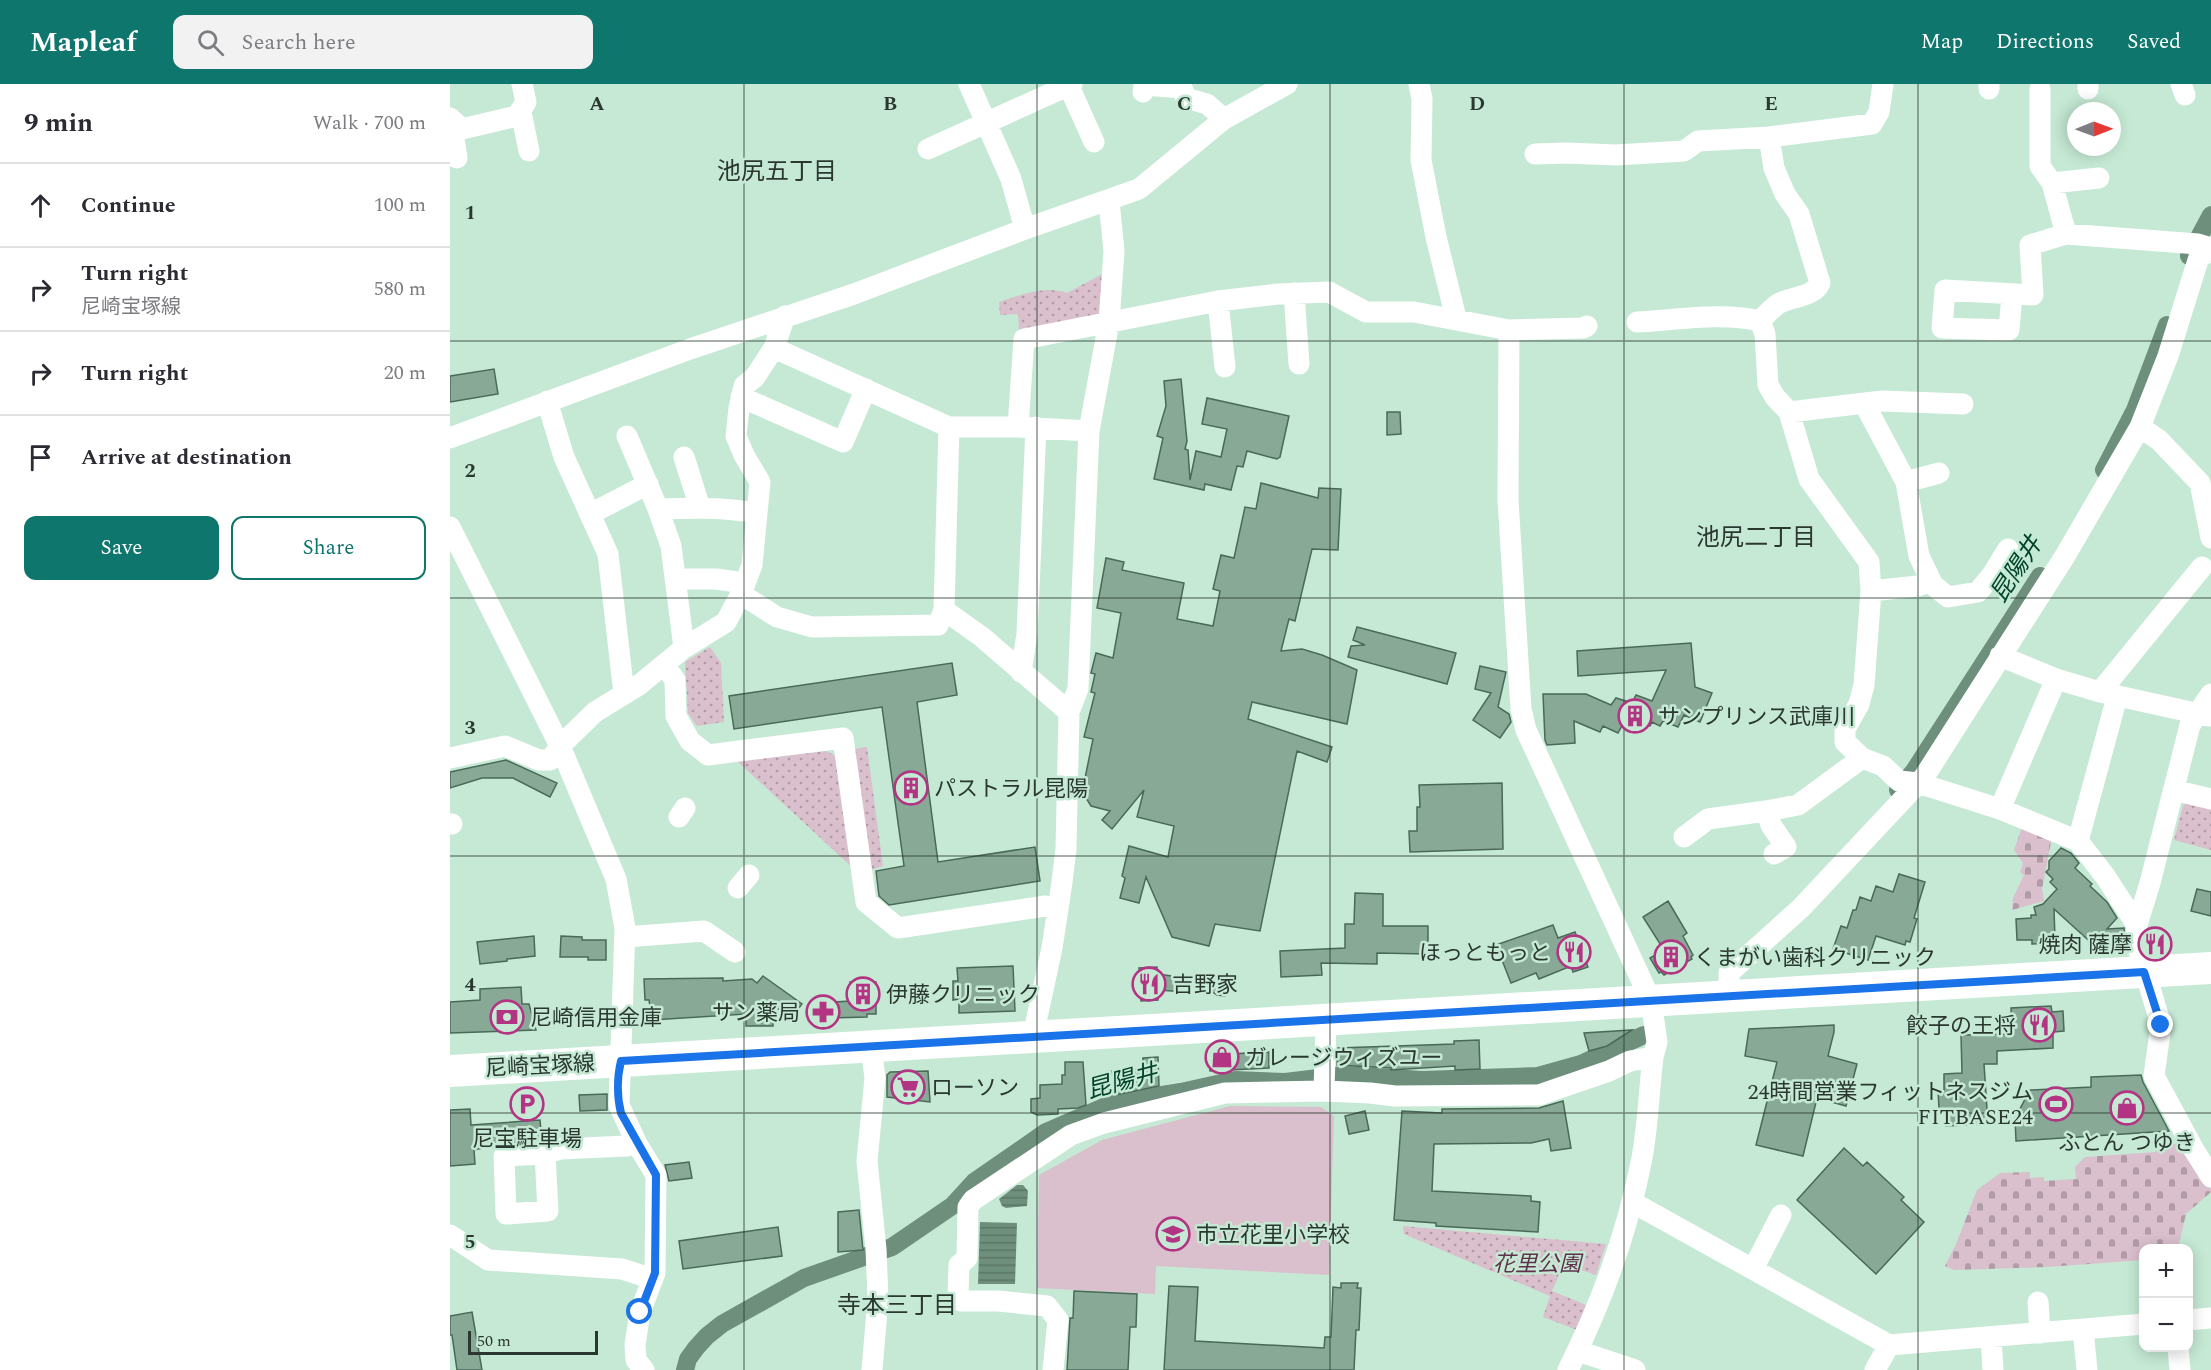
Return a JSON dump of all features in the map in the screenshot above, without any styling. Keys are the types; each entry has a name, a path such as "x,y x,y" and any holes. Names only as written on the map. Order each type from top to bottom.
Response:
{"main road":[{"name":"尼崎宝塚線","path":"450,1071 2211,968"}],"street":[{"path":"969,84 1011,179 1025,229"},
{"path":"928,149 1070,84 1094,142"},
{"path":"450,438 785,316 854,294 1025,229 1139,189 1224,119 1287,84"},
{"path":"1419,84 1422,99 1421,160 1455,318"},
{"path":"1535,154 1616,155 1684,151 1698,141 1769,137 1872,124 1879,112 1883,84"},
{"path":"1143,92 1144,85 1182,86 1186,98 1206,104 1224,119"},
{"path":"2040,90 2040,166 2052,183 2066,234"},
{"path":"451,119 462,129 517,116 528,95"},
{"path":"528,95 529,151"},
{"path":"451,119 457,158"},
{"path":"1760,321 1778,304 1801,297 1818,288 1820,283 1799,214 1785,194 1774,168 1769,137"},
{"path":"2052,183 2099,178"},
{"path":"1033,1036 1052,948 1065,849 1070,712 1078,689 1089,431 1109,322 1114,251 1109,201"},
{"path":"2012,294 2033,295 2030,245 2066,234 2198,244 2211,250"},
{"path":"1729,996 1729,973 1801,908 1924,777 2065,556 2140,427 2168,356 2199,257 2211,250"},
{"path":"1021,672 1027,634 1027,427 1024,339 1218,301 1293,293 1329,292 1366,312 1414,312 1509,330 1587,326"},
{"path":"1293,293 1299,364"},
{"path":"1218,301 1225,367"},
{"path":"450,758 505,746 547,761 550,760 595,712 726,621 752,565 760,482 736,436 741,397 744,386 755,377 774,348 785,316"},
{"path":"1637,322 1704,318 1748,318 1760,321"},
{"path":"1760,321 1765,334 1768,386 1789,412 1809,479 1869,562 1871,591 1864,685 1859,704 1845,729 1845,742 1862,758 1883,766 1899,781 1918,783 2000,809 2078,841 2105,876 2137,925"},
{"path":"1509,330 1508,500 1521,709 1526,730 1651,1001 1657,1041 1653,1057 1642,1155 1632,1203 1611,1265 1578,1351 1568,1370"},
{"path":"774,348 949,428 1027,427 1089,431"},
{"path":"741,397 843,442 866,390"},
{"path":"547,401 564,457 608,554 624,694"},
{"path":"1789,412 1882,401 1963,404"},
{"path":"1864,403 1906,482 1919,556 1931,581 1948,597 1978,592 1999,579 2008,549"},
{"path":"2140,427 2159,440 2200,483 2209,515 2211,538"},
{"path":"676,579 716,579 742,589 777,617 812,627 938,625 944,610 949,428"},
{"path":"627,436 671,546 684,648"},
{"path":"684,457 700,508"},
{"path":"1906,482 1940,474"},
{"path":"590,513 648,484"},
{"path":"658,509 700,508 756,513"},
{"path":"450,527 561,747 616,879 625,928 619,1105 656,1175 655,1273 640,1312 637,1328 636,1360 644,1370"},
{"path":"2078,841 2108,694 2148,617 2202,567"},
{"path":"1871,591 1918,586 1931,581"},
{"path":"944,610 982,637 1070,712"},
{"path":"2000,656 2056,679 2108,694 2204,715"},
{"path":"664,665 675,680 676,716 690,741 708,755 843,738 866,902 898,928 1046,906 1058,910"},
{"path":"2000,809 2056,679"},
{"path":"2210,1172 2194,1150 2154,1076 2161,1025 2136,941 2137,925 2190,725 2204,715 2211,694"},
{"path":"1684,837 1701,819 1798,805 1862,758"},
{"path":"2174,790 2211,799"},
{"path":"1766,811 1771,825 1786,847 1774,854"},
{"path":"625,937 704,931 735,952"},
{"path":"1324,1090 1326,1021"},
{"path":"871,1047 875,1078 867,1161 877,1254 878,1299 872,1370"},
{"path":"1053,1370 1058,1320 1047,1306 998,1301 961,1301 958,1295 959,1265 967,1258 968,1207 974,1200 1071,1135 1104,1123 1225,1094 1324,1090 1395,1096 1539,1095 1609,1071 1630,1061 1653,1057"},
{"path":"545,1154 560,1149 638,1144"},
{"path":"1632,1203 1889,1345 2139,1324"},
{"path":"1753,1269 1781,1215"},
{"path":"450,1235 488,1260 622,1269 653,1279"},
{"path":"2038,1302 2040,1333"},
{"path":"2193,1320 2211,1318"},
{"path":"2083,1329 2087,1370"},
{"path":"1991,1337 1993,1370"},
{"path":"1875,1370 1889,1345"},
{"path":"1578,1351 1635,1370"},
{"path":"2178,1352 2180,1370"}],"green space":[{"path":"1106,272 1105,315 1019,332 1018,314 1000,315 999,302 1042,290 1067,293"},
{"path":"710,647 721,663 724,722 697,726 688,713 685,662"},
{"path":"867,747 883,866 870,870 854,749"},
{"path":"826,751 838,760 854,869 737,761"},
{"path":"2187,802 2211,808 2211,850 2174,840 2183,806"},
{"path":"2022,827 2052,837 2042,889 2044,901 2012,910 2013,898 2024,875 2020,872 2023,863 2014,850"},
{"path":"1230,1106 1321,1107 1334,1116 1329,1275 1156,1266 1155,1294 1037,1288 1039,1175 1102,1140"},
{"path":"2176,1144 2188,1150 2211,1189 2211,1192 2186,1214 2179,1244 2139,1244 2139,1260 2048,1267 1954,1270 1945,1266 1977,1190 2000,1173 2030,1172 2030,1178 2044,1177 2044,1181 2076,1179 2075,1167 2085,1157 2155,1152 2160,1145"},
{"name":"花里公園","path":"1403,1226 1606,1244 1596,1275 1564,1264 1552,1291 1586,1305 1577,1330 1543,1317 1550,1296 1404,1234"}],"shaded area":[{"path":"1017,1185 1023,1185 1028,1191 1027,1206 1006,1208 1002,1206 999,1199"},
{"path":"980,1222 1017,1223 1015,1284 978,1284"}],"building":[{"path":"494,369 498,394 450,402 450,376"},
{"path":"1181,379 1187,441 1185,449 1188,450 1190,480 1196,451 1221,457 1227,429 1202,424 1207,398 1289,416 1280,457 1277,459 1247,451 1243,467 1237,466 1231,490 1205,484 1204,490 1154,479 1163,438 1157,436 1166,406 1164,381"},
{"path":"1387,412 1400,412 1401,434 1387,435"},
{"path":"1261,483 1318,498 1319,488 1341,489 1338,550 1312,549 1295,621 1289,619 1281,651 1302,649 1357,670 1347,724 1252,702 1248,719 1332,747 1327,762 1297,751 1260,931 1215,924 1209,946 1172,937 1146,877 1139,903 1120,898 1129,846 1168,857 1174,826 1137,817 1144,790 1112,829 1102,820 1110,811 1091,806 1086,798 1089,789 1083,788 1093,739 1084,737 1095,693 1091,692 1095,674 1091,673 1096,653 1113,658 1121,613 1097,608 1106,558 1124,562 1122,570 1184,583 1177,619 1213,626 1220,591 1213,589 1221,555 1234,558 1245,507 1256,509"},
{"path":"1357,627 1456,653 1447,684 1348,657 1351,646 1365,645 1353,640"},
{"path":"1691,643 1695,687 1712,693 1700,722 1684,715 1678,727 1663,721 1660,726 1652,722 1650,726 1644,722 1639,731 1623,724 1618,733 1603,726 1600,732 1574,721 1575,743 1547,745 1543,694 1586,694 1611,705 1616,698 1632,703 1636,695 1652,701 1666,670 1578,676 1577,651"},
{"name":"パストラル昆陽","path":"952,663 957,695 917,702 938,862 1035,847 1040,881 889,905 879,896 876,871 904,866 882,707 734,729 729,696"},
{"path":"1480,666 1506,672 1498,707 1509,714 1511,722 1500,738 1473,720 1491,693 1475,689"},
{"path":"506,760 557,783 550,797 513,778 482,778 450,788 450,772"},
{"path":"1502,783 1503,849 1410,852 1409,831 1417,831 1417,807 1420,807 1419,785"},
{"path":"2061,848 2071,853 2079,863 2075,868 2092,884 2090,886 2107,902 2117,918 2107,929 2124,928 2125,947 2097,948 2054,909 2055,939 2049,940 2050,943 2032,944 2032,940 2017,940 2016,919 2031,918 2031,915 2036,915 2034,907 2043,904 2057,889 2050,882 2053,879 2046,872 2049,869 2049,861"},
{"path":"1899,874 1925,882 1914,918 1917,919 1910,942 1906,941 1905,945 1876,936 1868,960 1833,949 1841,926 1847,928 1860,897 1871,901 1876,886 1893,892"},
{"path":"2197,889 2211,892 2211,916 2191,911"},
{"path":"1355,893 1383,894 1383,926 1428,926 1428,954 1377,953 1377,964 1321,963 1322,975 1281,977 1280,951 1345,948 1345,924 1354,924"},
{"path":"1668,901 1687,933 1683,936 1693,955 1692,959 1664,975 1659,973 1650,958 1664,950 1643,917"},
{"path":"1553,925 1558,938 1575,932 1588,967 1573,972 1571,966 1539,979 1536,973 1511,983 1496,945"},
{"path":"534,936 535,956 480,964 477,942"},
{"path":"561,936 582,937 582,940 606,940 606,960 588,960 588,957 560,957"},
{"path":"1013,966 1015,1011 959,1013 959,999 953,1000 953,981 958,981 957,968"},
{"path":"1157,967 1157,974 1187,978 1186,992 1158,990 1158,1000 1141,1001 1139,968"},
{"path":"1207,973 1229,979 1225,996 1217,995 1205,987"},
{"path":"763,976 802,1004 792,1017 773,1005 773,1026 746,1026 746,1014 652,1020 649,1000 645,1000 644,979 723,978 723,981 752,979 757,983"},
{"name":"伊藤クリニック","path":"850,982 876,982 876,1014 867,1014 867,1017 830,1018 831,1021 815,1022 815,1003 851,1001"},
{"name":"尼崎信用金庫","path":"521,987 522,1004 529,1004 536,1030 450,1033 450,1002 480,1000 480,989"},
{"path":"2051,1006 2052,1012 2063,1011 2064,1031 2053,1032 2053,1048 1997,1051 1997,1064 1984,1064 1988,1124 1946,1126 1945,1109 1939,1109 1938,1090 1944,1090 1944,1074 1962,1073 1961,1035 2012,1034 2011,1008"},
{"path":"1834,1025 1828,1056 1857,1064 1846,1106 1817,1098 1803,1156 1756,1145 1777,1062 1745,1056 1749,1029"},
{"path":"1632,1030 1607,1046 1589,1051 1584,1033"},
{"path":"1479,1040 1480,1069 1455,1070 1455,1066 1391,1070 1391,1068 1337,1065 1338,1048 1454,1044 1454,1041"},
{"path":"1269,1052 1269,1068 1210,1071 1209,1055"},
{"path":"1158,1057 1159,1086 1115,1095 1112,1071 1143,1069 1143,1058"},
{"path":"1065,1062 1083,1062 1086,1105 1078,1108 1058,1109 1058,1114 1037,1115 1031,1112 1031,1099 1040,1098 1040,1085 1062,1084"},
{"name":"ローソン","path":"928,1071 930,1102 887,1097 887,1075 890,1072"},
{"path":"2141,1075 2169,1131 2016,1141 2015,1118 2030,1090 2091,1087 2091,1077"},
{"path":"607,1094 607,1110 580,1111 579,1095"},
{"path":"1563,1101 1571,1148 1551,1151 1549,1139 1531,1143 1434,1144 1432,1191 1531,1196 1531,1201 1540,1202 1538,1232 1436,1226 1436,1223 1394,1220 1402,1111 1442,1113 1442,1109 1539,1108"},
{"path":"470,1109 471,1125 540,1120 542,1141 503,1143 474,1150 475,1164 450,1166 450,1110"},
{"path":"1365,1111 1369,1130 1349,1134 1345,1116"},
{"path":"1844,1148 1863,1166 1867,1162 1904,1197 1901,1200 1924,1222 1876,1274 1797,1200"},
{"path":"689,1162 692,1178 669,1181 665,1165"},
{"path":"859,1210 863,1250 838,1252 838,1212"},
{"path":"778,1227 782,1256 683,1269 679,1241"},
{"path":"1341,1283 1358,1283 1357,1288 1361,1288 1354,1370 1164,1370 1169,1286 1198,1287 1195,1341 1324,1348 1325,1337 1331,1337 1333,1287 1341,1288"},
{"path":"1074,1291 1137,1294 1136,1327 1130,1327 1128,1370 1067,1370"},
{"path":"472,1312 482,1370 457,1370 452,1335 450,1335 450,1316"}],"waterway":[{"name":"昆陽井","path":"2189,256 2211,215"},
{"name":"昆陽井","path":"2104,470 2135,410 2167,325"},
{"name":"昆陽井","path":"1898,790 1914,771 2040,576"},
{"name":"昆陽井","path":"685,1370 688,1359 696,1348 722,1324 804,1278 892,1247 952,1206 974,1182 1046,1132 1113,1103 1235,1080 1285,1082 1344,1075 1422,1080 1538,1076 1581,1064 1644,1035"}],"place":[{"name":"サンプリンス武庫川","path":"1635,716"},
{"name":"パストラル昆陽","path":"911,788"},
{"name":"焼肉 薩摩","path":"2155,944"},
{"name":"ほっともっと","path":"1574,952"},
{"name":"くまがい歯科クリニック","path":"1671,957"},
{"name":"吉野家","path":"1149,984"},
{"name":"伊藤クリニック","path":"863,994"},
{"name":"サン薬局","path":"823,1012"},
{"name":"尼崎信用金庫","path":"507,1017"},
{"name":"餃子の王将","path":"2039,1025"},
{"name":"ガレージウィズユー","path":"1222,1057"},
{"name":"ローソン","path":"908,1087"},
{"name":"尼宝駐車場","path":"527,1104"},
{"name":"24時間営業フィットネスジム FITBASE24","path":"2056,1104"},
{"name":"ふとん つゆき","path":"2127,1108"},
{"name":"市立花里小学校","path":"1173,1234"}],"district":[{"name":"池尻五丁目","path":"777,171"},
{"name":"池尻二丁目","path":"1756,537"},
{"name":"寺本三丁目","path":"897,1305"}],"route":[{"path":"640,1312 655,1273 656,1175 621,1113 619,1105 621,1061 2144,972 2161,1025"}]}
